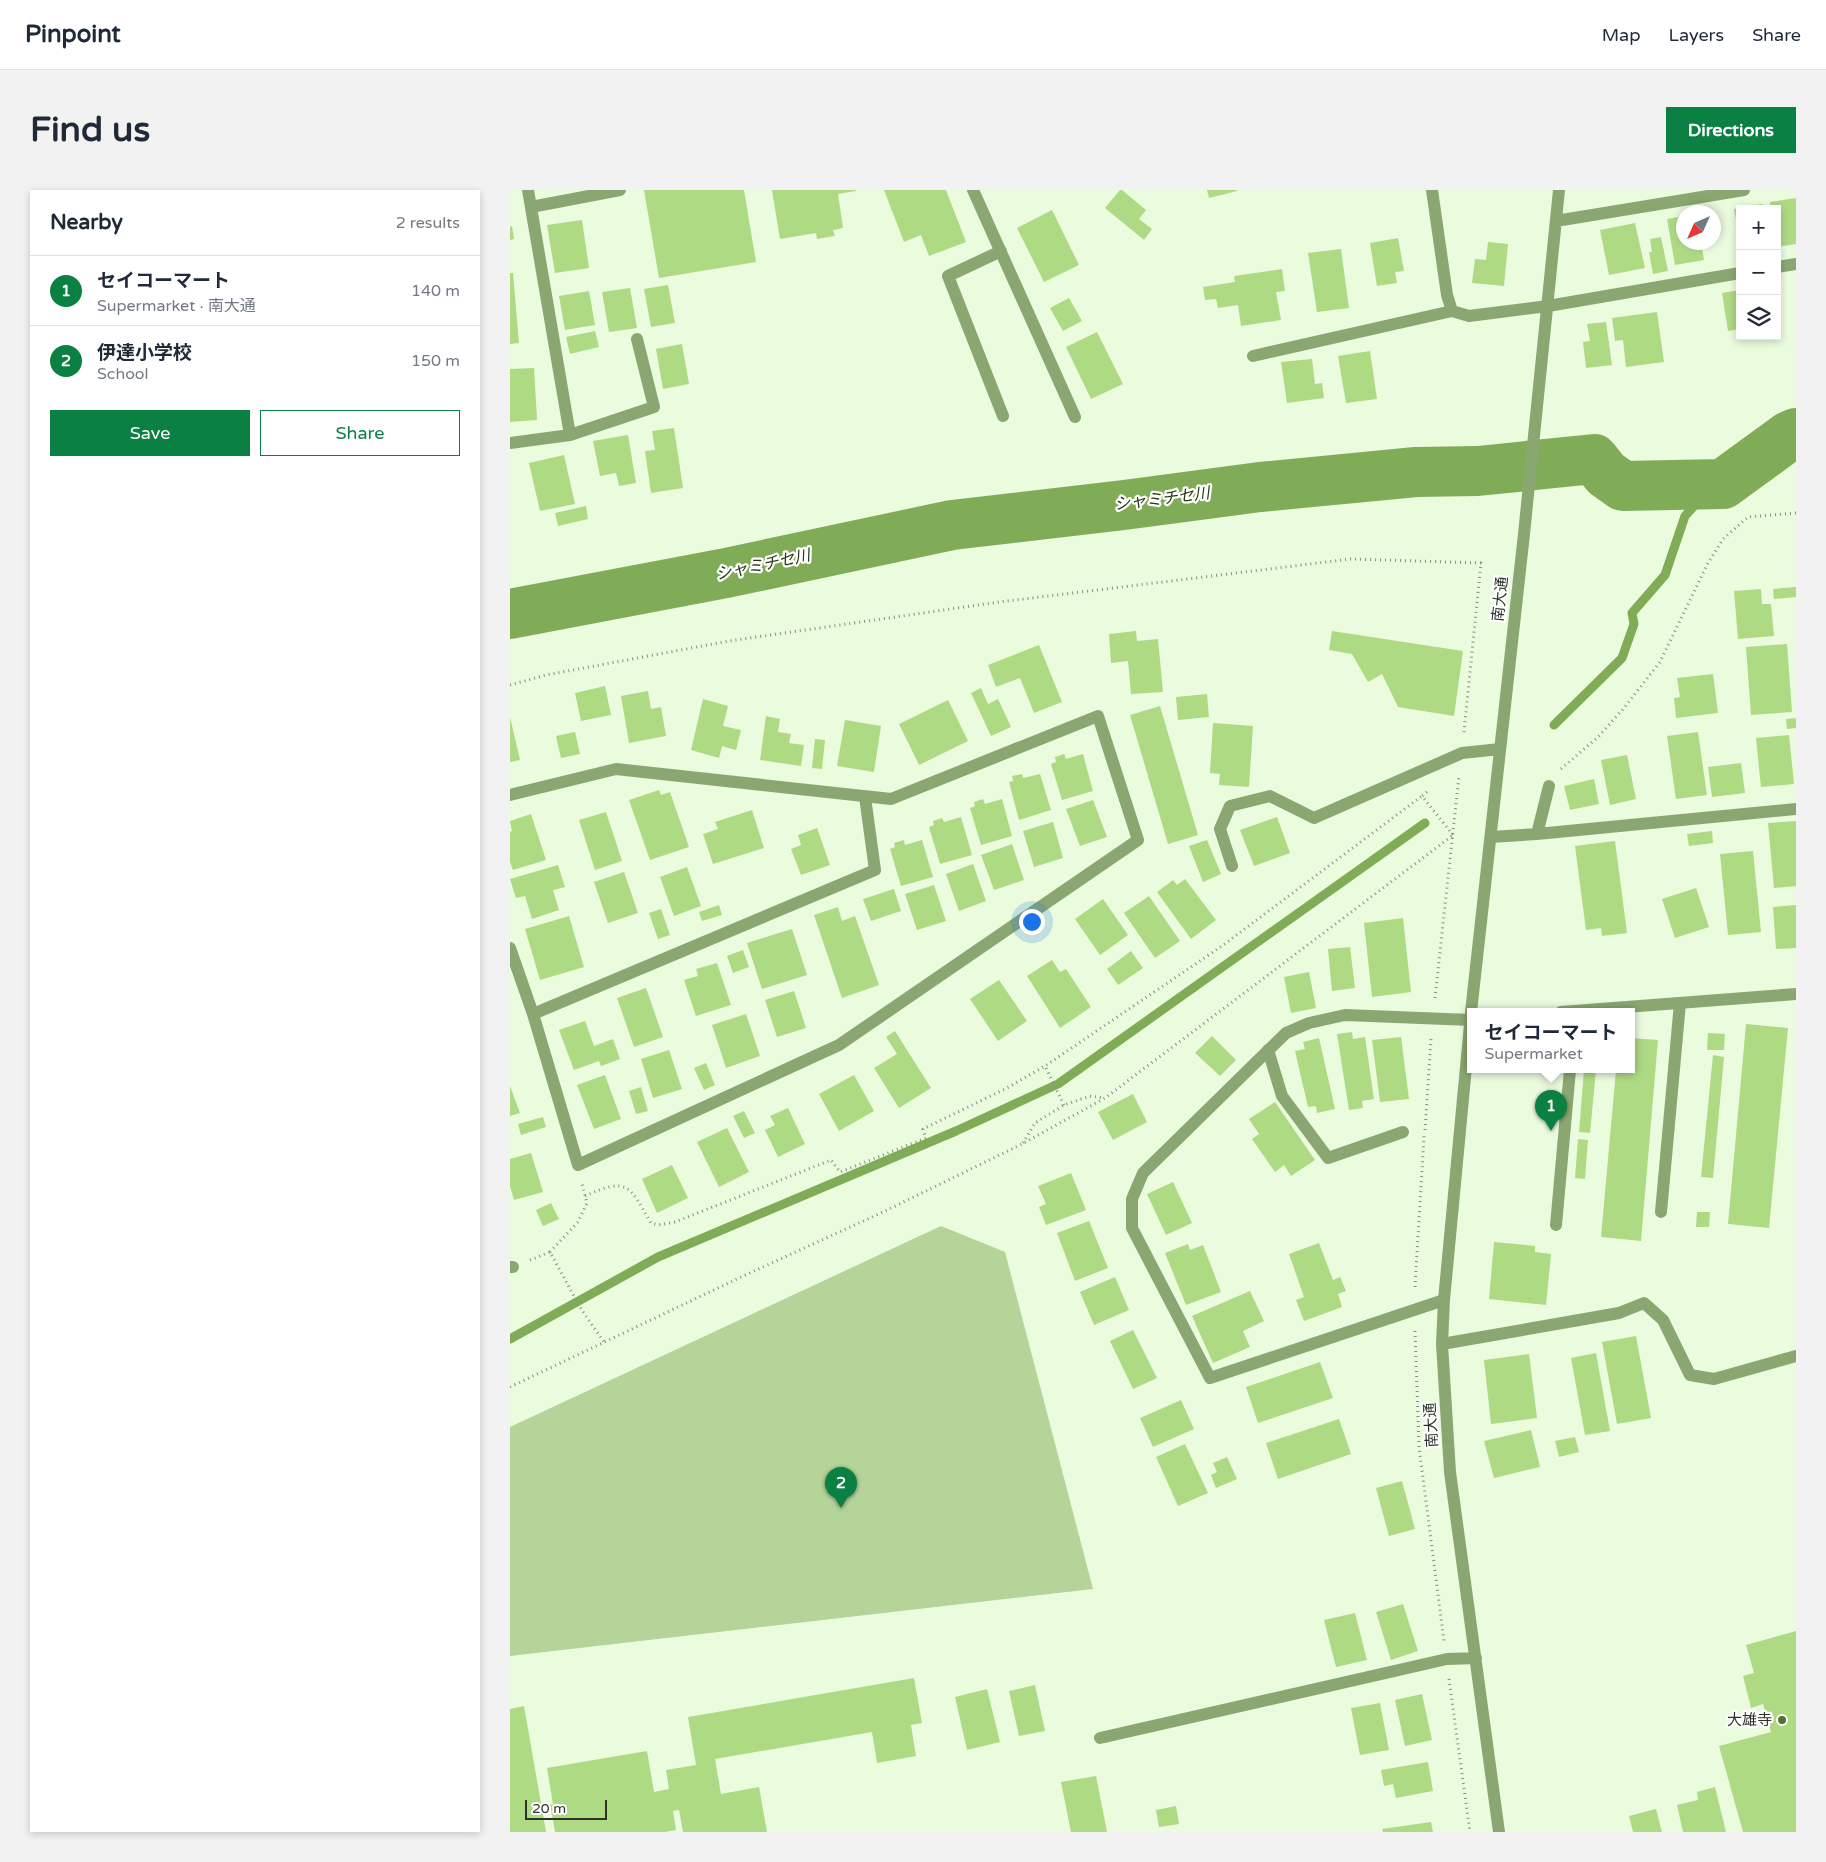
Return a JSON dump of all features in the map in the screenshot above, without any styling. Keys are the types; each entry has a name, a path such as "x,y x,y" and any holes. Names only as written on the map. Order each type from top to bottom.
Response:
{"street":[{"path":"528,190 570,436"},
{"path":"531,207 620,190"},
{"path":"973,190 1076,417"},
{"path":"1432,190 1447,295 1452,311"},
{"name":"南大通","path":"1472,1008 1524,534 1559,190"},
{"path":"1556,221 1744,190"},
{"path":"1001,251 948,276 1003,416"},
{"path":"1781,266 1796,264"},
{"path":"1253,356 1452,311 1469,316 1548,306 1736,274"},
{"path":"510,443 570,436 654,408 637,339"},
{"path":"510,795 616,769 865,798 891,799 1098,716 1138,840 839,1045 578,1165 533,1014 510,948"},
{"path":"1232,866 1220,828 1230,806 1270,796 1314,818 1462,753 1500,749"},
{"path":"1537,834 1549,786"},
{"path":"533,1014 876,870 865,798"},
{"path":"1491,837 1796,809"},
{"path":"1622,1008 1796,994"},
{"path":"1661,1212 1680,1003"},
{"path":"1444,1300 1210,1378 1132,1228 1132,1199 1143,1173 1286,1033 1309,1023 1345,1015 1467,1017"},
{"path":"1268,1050 1282,1096 1328,1158 1402,1132"},
{"name":"南大通","path":"1467,1059 1444,1300 1442,1344 1450,1472 1500,1832"},
{"path":"1556,1225 1570,1073"},
{"path":"1442,1344 1619,1313 1644,1303 1663,1320 1690,1375 1714,1379 1796,1356"},
{"path":"1100,1738 1447,1659 1476,1658"}],"path":[{"path":"1549,786 1563,766 1598,737 1624,708 1660,662 1708,563 1723,539 1748,517 1796,513"},
{"path":"510,685 546,675 729,641 1009,601 1350,559 1481,564 1453,836 1105,1098 1022,1144 883,1212 739,1278 510,1388"},
{"path":"585,1196 606,1186 620,1184 632,1192 651,1223 658,1225 675,1222 831,1160 840,1172 926,1138 923,1129 1007,1088 1045,1066 1222,946 1430,790"},
{"path":"1422,796 1453,836"},
{"path":"1045,1066 1064,1105"},
{"path":"1022,1144 1035,1123 1064,1105 1090,1096 1105,1098"},
{"path":"511,1267 550,1252 578,1222 587,1203 578,1165"},
{"path":"550,1252 581,1309 604,1342"}],"green space":[{"path":"941,1226 1005,1252 1093,1589 510,1656 510,1427"}],"building":[{"path":"644,190 744,190 756,262 659,278"},
{"path":"772,190 856,191 838,194 843,228 833,230 835,236 817,239 816,233 780,239"},
{"path":"884,190 946,190 966,242 929,256 921,235 904,242"},
{"path":"1120,190 1146,210 1139,219 1152,229 1144,240 1105,208"},
{"path":"1207,190 1237,190 1237,191 1209,198"},
{"path":"1796,198 1796,244 1781,246 1781,205 1770,205 1770,202"},
{"path":"1052,210 1079,265 1044,282 1017,228"},
{"path":"1676,217 1676,250 1702,250 1704,260 1675,265 1667,219"},
{"path":"582,220 589,268 555,273 547,225"},
{"path":"1635,223 1645,268 1609,275 1600,230"},
{"path":"512,226 514,239 510,240 510,227"},
{"path":"1661,237 1668,271 1653,274 1649,252 1652,252 1650,239"},
{"path":"1398,238 1404,271 1395,272 1397,283 1377,286 1370,243"},
{"path":"1488,242 1508,244 1504,286 1472,283 1475,259 1486,260"},
{"path":"1341,249 1349,308 1317,312 1308,253"},
{"path":"1282,269 1285,291 1276,292 1281,320 1241,326 1238,305 1218,308 1216,299 1205,300 1203,287 1235,282 1234,276"},
{"path":"510,273 513,273 519,343 510,344"},
{"path":"668,285 675,323 651,327 644,289"},
{"path":"630,288 637,328 609,332 602,292"},
{"path":"589,291 595,325 565,330 559,296"},
{"path":"1736,291 1736,330 1728,331 1722,293"},
{"path":"1069,298 1082,321 1063,331 1050,308"},
{"path":"1657,312 1664,362 1626,367 1623,340 1615,341 1612,318"},
{"path":"1606,322 1612,365 1586,368 1583,342 1590,341 1587,324"},
{"path":"595,331 599,347 570,354 566,337"},
{"path":"1097,332 1123,384 1091,399 1066,347"},
{"path":"682,344 689,384 663,389 656,349"},
{"path":"1370,351 1377,399 1346,403 1338,356"},
{"path":"1312,359 1315,384 1322,383 1324,398 1287,403 1281,362"},
{"path":"534,368 537,420 510,422 510,369"},
{"path":"674,428 683,488 651,493 645,451 655,450 652,431"},
{"path":"628,435 636,483 619,486 616,473 600,476 593,441"},
{"path":"564,455 575,504 540,511 529,463"},
{"path":"586,506 588,519 558,526 555,513"},
{"path":"1796,587 1796,597 1774,599 1773,589"},
{"path":"1761,589 1762,604 1771,604 1774,636 1738,639 1734,591"},
{"path":"1136,631 1137,641 1158,639 1163,692 1131,694 1128,661 1111,663 1109,634"},
{"path":"1332,631 1463,651 1454,716 1398,707 1382,674 1368,682 1352,654 1329,650"},
{"path":"1787,644 1792,712 1751,715 1746,647"},
{"path":"1039,645 1062,702 1034,713 1020,678 996,687 988,665"},
{"path":"1713,674 1718,713 1676,718 1674,698 1680,697 1677,678"},
{"path":"605,686 611,715 581,721 575,693"},
{"path":"981,688 988,704 998,699 1011,727 991,736 971,693"},
{"path":"648,691 651,709 661,707 666,736 629,743 621,696"},
{"path":"1207,694 1209,717 1178,720 1176,697"},
{"path":"703,699 728,706 723,726 741,730 736,750 722,746 719,758 691,750"},
{"path":"948,700 968,741 919,765 899,724"},
{"path":"1160,706 1198,835 1168,844 1130,715"},
{"path":"766,716 780,719 778,732 791,734 789,743 804,745 801,766 760,760"},
{"path":"510,717 520,760 510,762"},
{"path":"1796,718 1796,728 1787,729 1786,719"},
{"path":"845,720 881,726 874,772 837,766"},
{"path":"1213,723 1253,726 1249,787 1219,785 1220,774 1210,773"},
{"path":"575,732 580,754 561,758 556,736"},
{"path":"1698,732 1707,795 1676,799 1667,736"},
{"path":"1789,735 1794,784 1761,787 1756,738"},
{"path":"815,739 825,740 822,769 812,768"},
{"path":"1064,754 1066,759 1083,754 1093,791 1062,800 1051,764 1056,762 1055,757"},
{"path":"1627,755 1636,799 1610,805 1601,760"},
{"path":"1741,763 1745,793 1712,797 1708,767"},
{"path":"1022,774 1023,778 1040,774 1051,810 1019,820 1009,782 1013,781 1012,776"},
{"path":"1594,779 1599,804 1570,810 1564,786"},
{"path":"659,790 661,795 670,792 689,847 650,860 629,800"},
{"path":"983,799 985,804 1002,799 1012,836 981,845 970,808 975,806 974,802"},
{"path":"1093,800 1107,837 1080,846 1066,809"},
{"path":"752,810 764,848 713,864 703,834 718,829 715,822"},
{"path":"606,812 622,861 595,870 579,820"},
{"path":"531,814 546,860 513,870 510,862 510,832 512,831 510,821"},
{"path":"961,817 972,855 940,864 929,827 934,825 933,821 942,818 944,822"},
{"path":"1277,817 1290,853 1254,866 1240,830"},
{"path":"1796,821 1796,886 1774,888 1768,823"},
{"path":"1053,822 1063,858 1034,867 1023,831"},
{"path":"817,828 830,865 801,875 791,849 801,845 798,835"},
{"path":"1712,831 1713,843 1689,846 1687,834"},
{"path":"904,840 905,845 922,840 933,877 901,886 890,849 895,847 894,843"},
{"path":"1207,840 1221,874 1203,882 1189,846"},
{"path":"1615,841 1627,933 1602,936 1601,928 1586,930 1575,846"},
{"path":"1012,844 1024,880 994,890 981,855"},
{"path":"1753,851 1761,932 1728,935 1720,854"},
{"path":"973,864 986,901 959,911 946,874"},
{"path":"558,865 565,887 553,890 559,910 532,919 525,896 516,898 510,879"},
{"path":"687,867 701,906 674,916 660,877"},
{"path":"624,872 638,913 608,923 594,882"},
{"path":"1185,879 1216,920 1191,939 1157,892 1173,880 1177,885"},
{"path":"934,885 946,921 917,930 905,894"},
{"path":"1696,888 1709,927 1675,938 1662,899"},
{"path":"894,889 901,911 871,921 863,899"},
{"path":"1149,896 1180,941 1155,958 1124,913"},
{"path":"1103,899 1128,935 1100,955 1075,919"},
{"path":"719,905 722,915 702,921 699,912"},
{"path":"1796,905 1796,948 1776,949 1773,907"},
{"path":"838,907 842,921 855,916 879,985 842,998 814,915"},
{"path":"661,909 670,935 658,939 649,913"},
{"path":"569,916 584,967 540,980 525,929"},
{"path":"1403,918 1411,992 1372,997 1364,923"},
{"path":"792,929 807,975 762,989 747,943"},
{"path":"1350,947 1355,988 1332,991 1328,949"},
{"path":"743,950 749,967 733,973 727,956"},
{"path":"1131,951 1143,968 1118,985 1107,969"},
{"path":"1052,960 1060,972 1066,969 1091,1007 1060,1028 1027,976"},
{"path":"717,963 731,1005 696,1016 684,980 698,976 696,969"},
{"path":"1309,972 1316,1008 1291,1013 1284,977"},
{"path":"999,980 1027,1021 998,1041 970,999"},
{"path":"646,988 663,1037 634,1047 617,998"},
{"path":"794,991 806,1028 777,1037 765,1000"},
{"path":"746,1014 760,1056 726,1068 712,1025"},
{"path":"585,1021 594,1046 613,1039 620,1059 601,1066 599,1061 574,1070 559,1030"},
{"path":"1746,1024 1788,1028 1769,1228 1728,1224"},
{"path":"895,1031 931,1088 899,1108 874,1068 897,1054 886,1037"},
{"path":"1352,1032 1353,1039 1365,1037 1374,1099 1362,1101 1363,1108 1349,1110 1337,1034"},
{"path":"1708,1033 1725,1034 1724,1050 1707,1050"},
{"path":"1212,1036 1236,1060 1220,1076 1195,1053"},
{"path":"1401,1037 1409,1099 1380,1102 1372,1040"},
{"path":"1319,1038 1335,1109 1317,1113 1316,1106 1308,1107 1295,1051 1305,1049 1303,1042"},
{"path":"1635,1038 1658,1040 1641,1241 1601,1237 1616,1073 1635,1073"},
{"path":"669,1050 682,1089 653,1098 641,1059"},
{"path":"1713,1055 1724,1057 1713,1178 1701,1177"},
{"path":"706,1063 715,1085 704,1090 694,1068"},
{"path":"1584,1073 1596,1073 1590,1133 1579,1132"},
{"path":"605,1075 621,1119 594,1129 577,1085"},
{"path":"854,1075 874,1111 839,1131 819,1094"},
{"path":"510,1086 520,1113 510,1116"},
{"path":"641,1087 648,1111 636,1114 629,1091"},
{"path":"1133,1094 1147,1122 1113,1140 1098,1112"},
{"path":"1275,1102 1315,1160 1291,1176 1284,1165 1275,1172 1252,1139 1259,1134 1249,1119"},
{"path":"788,1108 805,1144 778,1157 765,1130 775,1125 770,1116"},
{"path":"744,1111 755,1133 744,1138 733,1116"},
{"path":"543,1117 546,1127 521,1135 518,1124"},
{"path":"727,1128 749,1172 719,1187 697,1142"},
{"path":"1578,1139 1588,1140 1585,1179 1575,1178"},
{"path":"531,1153 543,1192 514,1200 510,1186 510,1159"},
{"path":"672,1165 688,1198 657,1213 642,1179"},
{"path":"1071,1173 1086,1210 1046,1225 1039,1207 1046,1204 1038,1186"},
{"path":"1173,1182 1192,1223 1166,1235 1147,1194"},
{"path":"551,1203 559,1219 543,1226 536,1210"},
{"path":"1697,1212 1710,1212 1709,1227 1696,1227"},
{"path":"1089,1221 1108,1268 1075,1281 1057,1233"},
{"path":"1494,1242 1535,1246 1535,1252 1551,1254 1546,1305 1489,1299"},
{"path":"1319,1243 1333,1280 1340,1277 1346,1291 1338,1294 1342,1307 1304,1321 1296,1300 1304,1297 1289,1254"},
{"path":"1188,1244 1190,1250 1203,1245 1221,1292 1186,1305 1165,1253"},
{"path":"1115,1277 1129,1310 1094,1325 1080,1292"},
{"path":"1250,1291 1264,1321 1243,1331 1250,1347 1213,1363 1192,1316"},
{"path":"1133,1330 1157,1378 1133,1389 1110,1341"},
{"path":"1636,1336 1651,1418 1617,1424 1602,1342"},
{"path":"1596,1353 1610,1431 1585,1435 1571,1358"},
{"path":"1529,1354 1537,1418 1491,1424 1484,1360"},
{"path":"1320,1362 1333,1398 1258,1423 1246,1387"},
{"path":"1181,1400 1194,1429 1153,1447 1140,1418"},
{"path":"1339,1419 1351,1454 1278,1479 1266,1443"},
{"path":"1531,1430 1540,1467 1494,1478 1484,1441"},
{"path":"1575,1437 1579,1452 1559,1457 1555,1441"},
{"path":"1185,1444 1208,1493 1178,1506 1156,1457"},
{"path":"1227,1457 1237,1479 1216,1488 1211,1475 1217,1472 1213,1463"},
{"path":"1402,1481 1415,1529 1389,1536 1376,1488"},
{"path":"1403,1604 1418,1651 1391,1660 1376,1612"},
{"path":"1355,1613 1367,1660 1336,1667 1324,1620"},
{"name":"大雄寺","path":"1796,1631 1796,1832 1743,1832 1719,1746 1771,1732 1763,1704 1751,1708 1743,1676 1754,1673 1746,1645"},
{"path":"914,1678 922,1723 911,1725 916,1756 877,1763 872,1732 715,1759 721,1794 759,1787 767,1832 683,1832 679,1810 673,1811 676,1830 665,1832 555,1832 547,1768 647,1751 654,1792 669,1789 666,1770 696,1765 688,1717"},
{"path":"1035,1685 1045,1731 1019,1736 1009,1691"},
{"path":"987,1689 1000,1742 967,1750 955,1697"},
{"path":"1422,1694 1432,1740 1405,1746 1395,1700"},
{"path":"1380,1703 1389,1750 1360,1755 1351,1708"},
{"path":"524,1706 546,1832 510,1832 510,1709"},
{"path":"1428,1762 1433,1791 1396,1798 1393,1784 1384,1786 1381,1770"},
{"path":"1096,1776 1107,1832 1071,1832 1061,1782"},
{"path":"1715,1787 1726,1832 1683,1832 1677,1805 1698,1800 1697,1792"},
{"path":"1176,1806 1179,1824 1159,1827 1156,1810"},
{"path":"1656,1809 1662,1832 1633,1832 1629,1816"},
{"path":"1431,1822 1433,1832 1383,1832 1382,1829"}],"waterway":[{"name":"シャミチセ川","path":"510,614 726,573 952,525 1260,487 1416,472 1478,471 1594,459 1606,474 1623,486 1723,484 1789,436 1796,433"},
{"path":"1554,725 1622,658 1634,624 1632,613 1665,575 1685,516 1714,484"},
{"path":"510,1339 658,1257 956,1131 1058,1084 1425,823"}],"place":[{"name":"セイコーマート","path":"1551,1131"},
{"name":"伊達小学校","path":"841,1508"},
{"name":"大雄寺","path":"1782,1720"}]}
